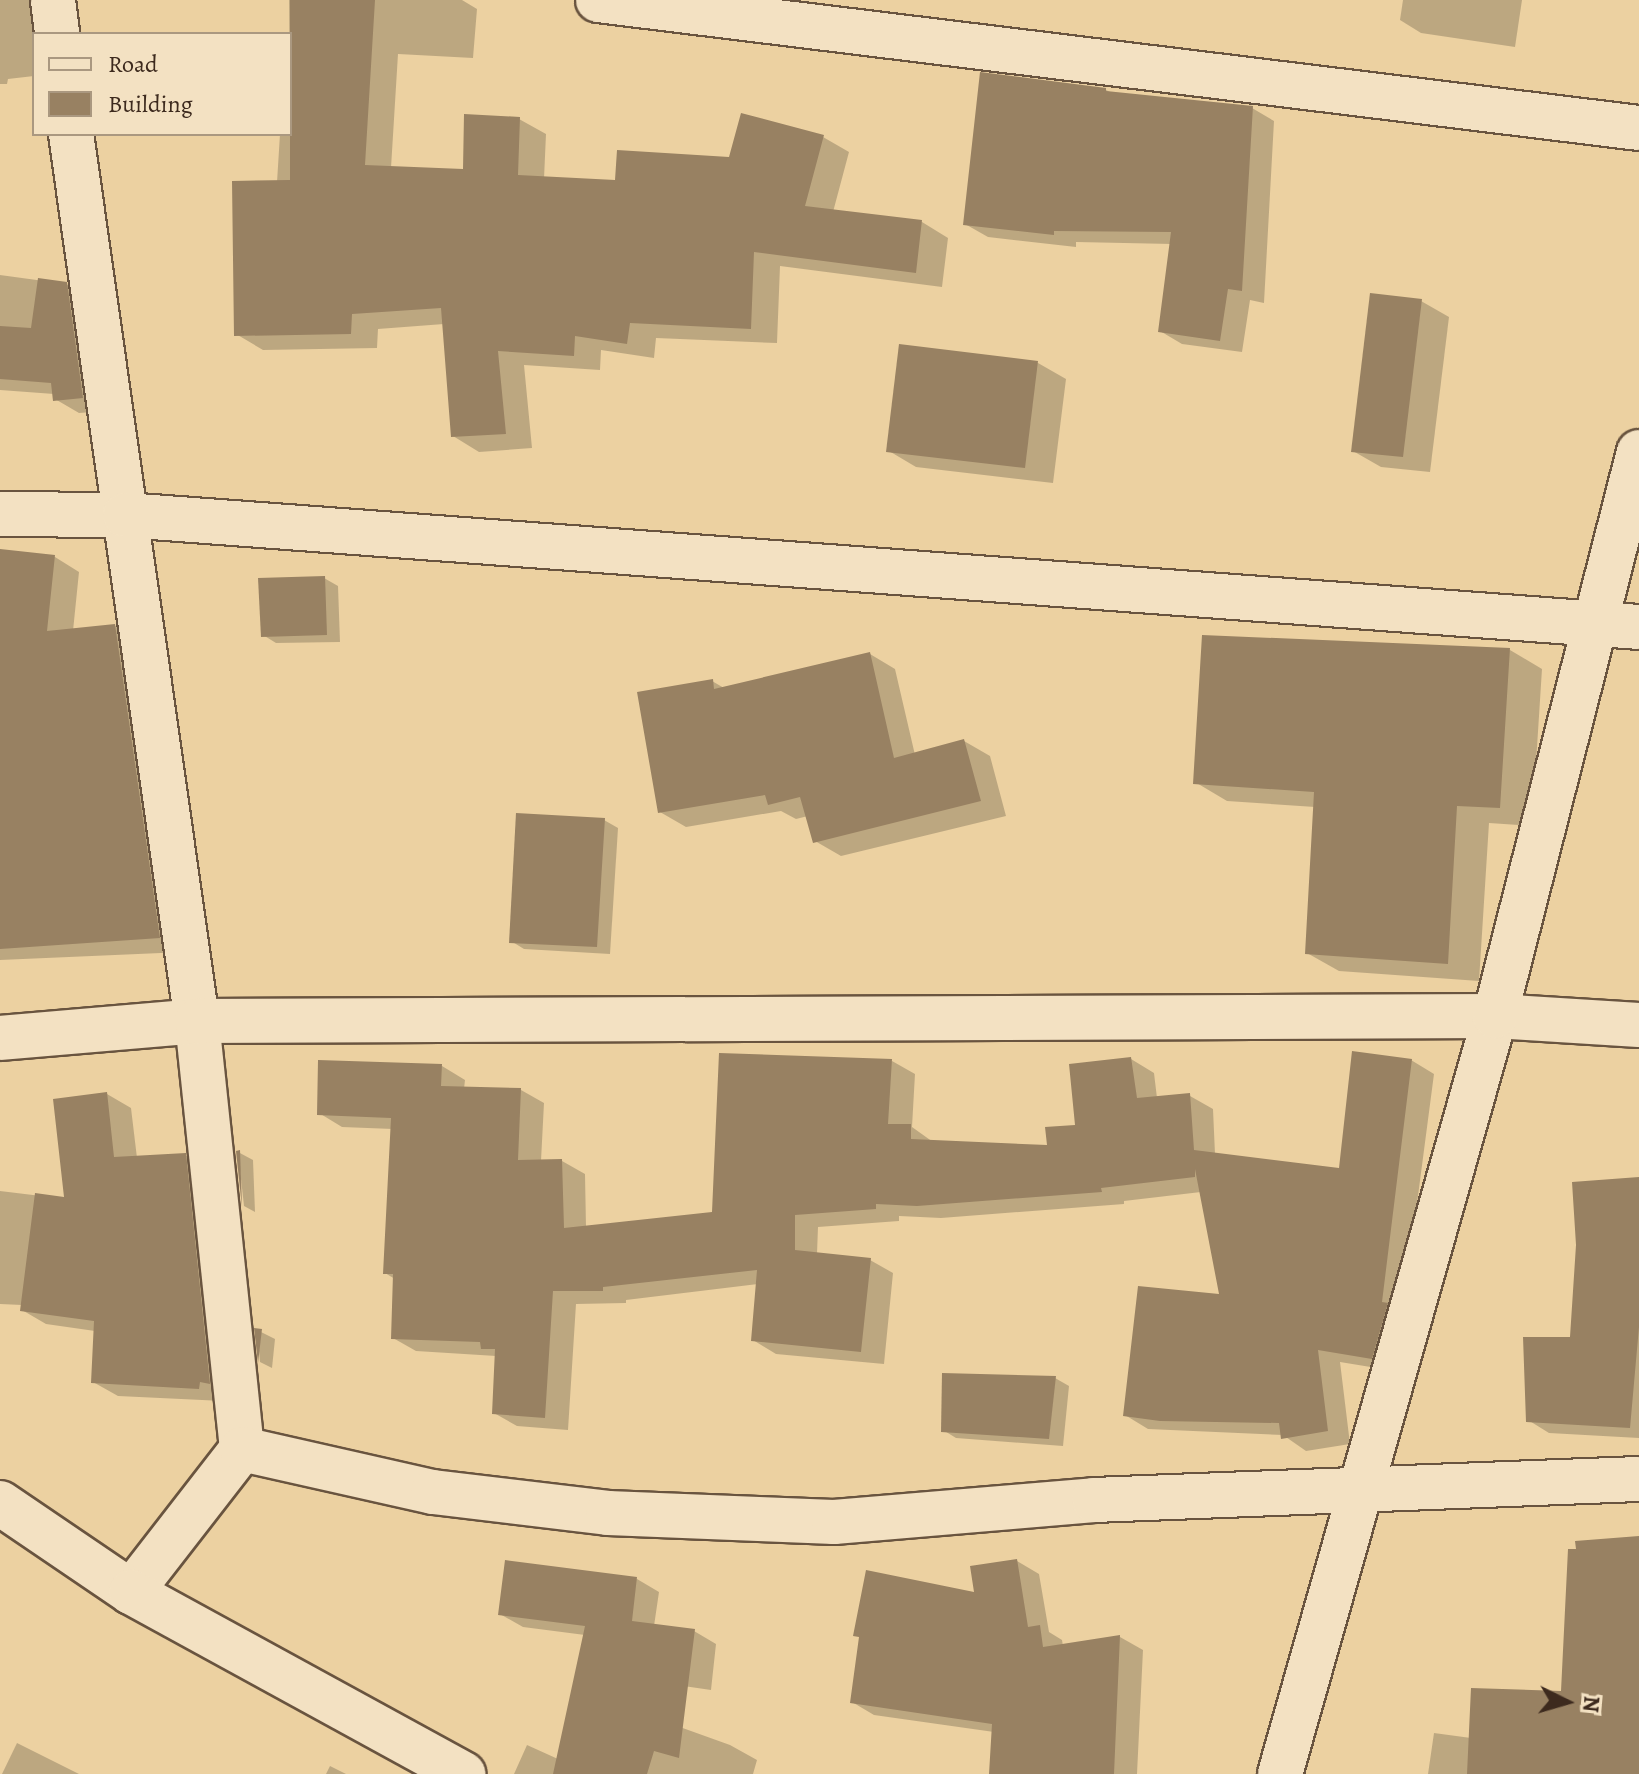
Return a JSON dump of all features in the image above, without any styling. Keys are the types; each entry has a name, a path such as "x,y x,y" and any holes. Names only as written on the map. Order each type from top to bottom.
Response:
{"street":[{"path":"53,0 57,32"},
{"path":"598,0 1639,128"},
{"path":"71,136 197,1021 242,1449 131,1592"},
{"path":"1280,1774 1495,1016 1639,452"},
{"path":"0,514 125,515 1639,627"},
{"path":"0,1038 197,1021 1495,1016 1639,1025"},
{"path":"242,1449 448,1494 608,1513 834,1522 1094,1500 1639,1479"},
{"path":"0,1503 131,1592 464,1774"}],"building":[{"path":"290,0 375,0 365,165 463,169 464,114 520,117 518,175 615,180 617,150 729,157 741,113 824,135 805,206 922,220 916,273 754,252 751,329 630,323 627,344 575,336 574,356 498,351 506,434 451,437 441,308 352,314 351,334 234,336 232,181 290,180"},
{"path":"980,72 1106,88 1106,91 1253,106 1242,291 1228,289 1220,341 1158,332 1171,232 1054,231 1054,235 963,225"},
{"path":"38,278 67,282 83,398 53,401 51,383 0,379 0,326 31,328"},
{"path":"1370,293 1422,299 1403,457 1351,452"},
{"path":"899,344 1038,361 1025,468 886,452"},
{"path":"0,549 55,555 47,631 115,624 160,938 0,949"},
{"path":"325,576 327,635 261,637 258,578"},
{"path":"1202,635 1510,648 1500,808 1457,806 1448,964 1305,954 1314,792 1193,784"},
{"path":"870,652 894,758 964,739 981,801 813,843 800,797 768,805 765,795 658,813 637,692 713,679 714,689"},
{"path":"516,813 605,818 597,947 509,943"},
{"path":"1352,1051 1412,1059 1382,1302 1388,1303 1372,1359 1318,1350 1328,1431 1281,1439 1279,1423 1160,1421 1123,1416 1138,1286 1219,1294 1195,1169 1195,1177 1101,1188 1102,1192 917,1206 876,1204 876,1209 795,1215 795,1250 871,1258 861,1352 751,1341 757,1270 603,1287 603,1291 553,1291 545,1418 492,1414 495,1349 481,1349 480,1342 391,1339 393,1274 383,1274 391,1118 317,1115 318,1060 442,1064 441,1086 521,1088 518,1160 562,1159 564,1228 712,1212 719,1053 892,1059 888,1124 911,1124 911,1139 1047,1145 1045,1127 1075,1125 1069,1064 1131,1057 1137,1098 1190,1093 1194,1150 1339,1168"},
{"path":"107,1092 114,1157 186,1153 210,1384 200,1382 199,1389 91,1383 94,1321 20,1311 35,1193 64,1197 53,1099"},
{"path":"240,1150 242,1207 236,1151"},
{"path":"1639,1177 1639,1327 1630,1428 1526,1422 1523,1337 1570,1337 1576,1245 1572,1182"},
{"path":"254,1328 262,1329 258,1363"},
{"path":"942,1373 1056,1376 1049,1439 941,1432"},
{"path":"1639,1536 1639,1774 1467,1774 1471,1688 1561,1691 1568,1549 1576,1549 1575,1541"},
{"path":"1017,1559 1028,1627 1040,1625 1043,1647 1120,1635 1114,1774 989,1774 992,1724 850,1703 859,1637 853,1636 866,1570 974,1592 970,1566"},
{"path":"505,1560 637,1577 632,1621 695,1629 679,1758 654,1751 647,1774 553,1774 585,1626 498,1615"}]}
